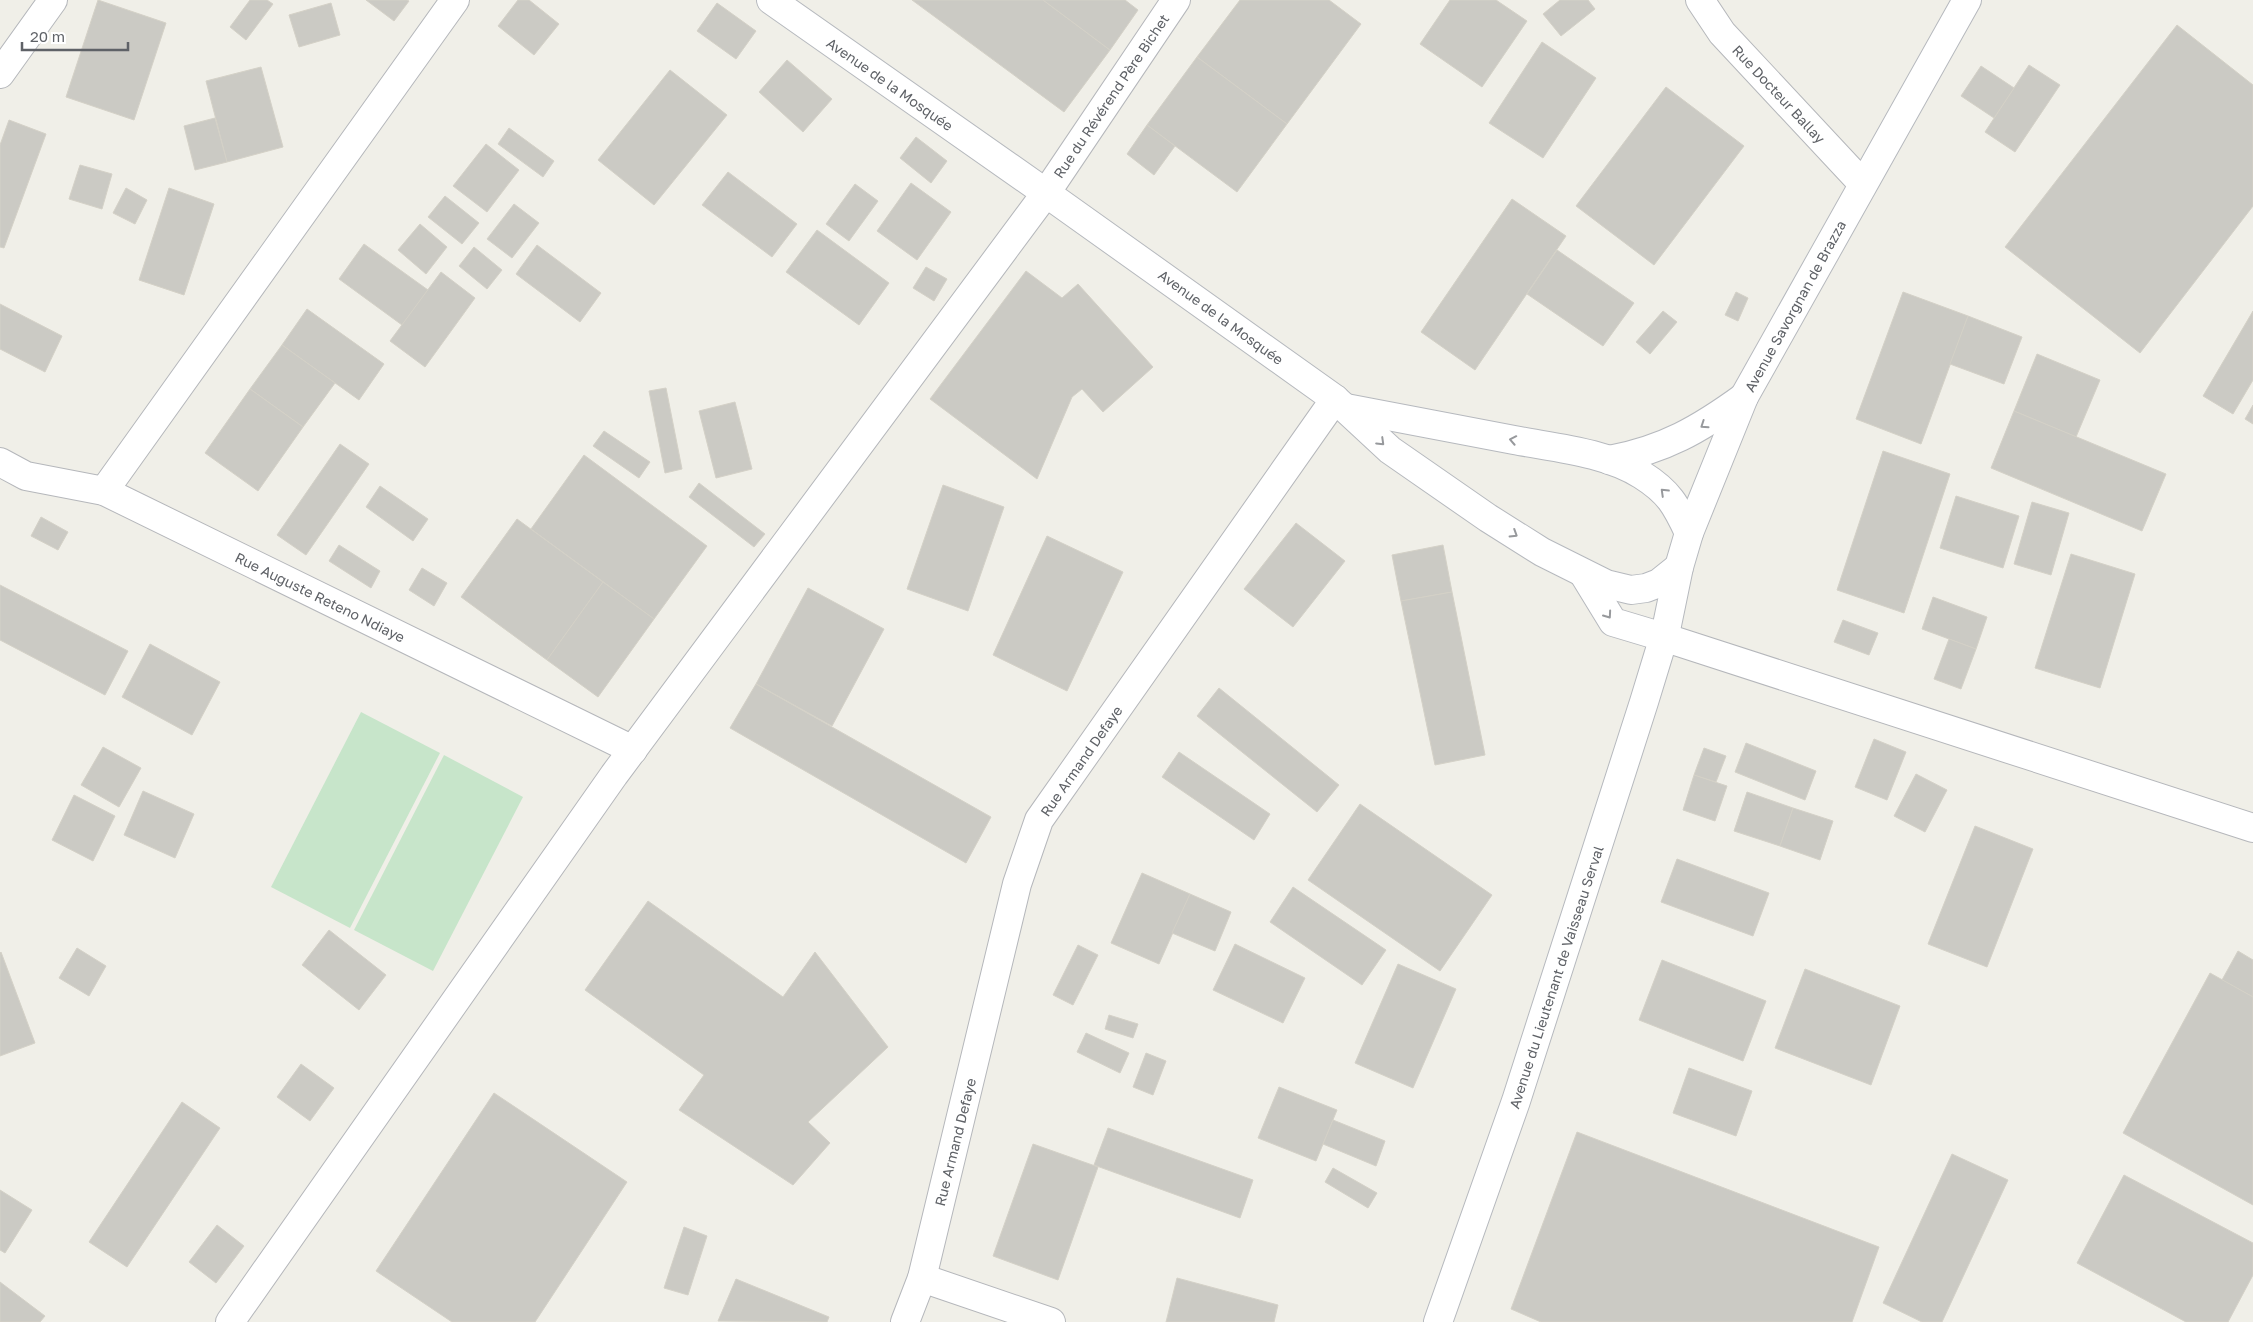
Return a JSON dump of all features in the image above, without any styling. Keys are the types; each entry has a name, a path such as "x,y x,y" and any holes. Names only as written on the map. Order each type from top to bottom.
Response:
{"street":[{"path":"0,74 52,0"},
{"path":"104,491 455,0"},
{"name":"Avenue de la Mosquée","path":"771,0 1046,192 1340,403 1390,450 1488,518 1542,552 1606,584 1631,590 1646,588 1659,583 1679,567"},
{"name":"Rue du Révérend Père Bichet","path":"230,1322 633,750 1046,192 1176,0"},
{"name":"Rue Docteur Ballay","path":"1700,0 1722,34 1862,183"},
{"name":"Avenue Savorgnan de Brazza","path":"1664,634 1679,567 1689,533 1744,397 1862,183 1967,0"},
{"path":"1609,460 1648,451 1676,440 1698,429 1744,397"},
{"path":"1340,403 1609,460 1640,474 1657,486 1676,504 1689,533"},
{"name":"Rue Armand Defaye","path":"905,1322 922,1278 1017,884 1039,820 1340,403"},
{"name":"Rue Auguste Reteno Ndiaye","path":"0,462 26,476 104,491 633,750"},
{"path":"1583,573 1613,622 1664,634 2253,828"},
{"name":"Avenue du Lieutenant de Vaisseau Serval","path":"1438,1322 1516,1101 1664,634"},
{"path":"922,1278 1051,1322"}],"green space":[{"path":"361,712 440,753 350,928 271,887"},
{"path":"444,755 523,797 433,971 354,930"}],"building":[{"path":"98,0 166,23 134,120 66,97"},
{"path":"250,0 267,0 273,4 246,40 230,27"},
{"path":"366,0 407,0 409,1 394,21"},
{"path":"518,0 529,0 559,24 534,55 498,26"},
{"path":"912,0 1043,0 1110,50 1064,112"},
{"path":"1043,0 1125,0 1138,10 1110,50"},
{"path":"1240,0 1329,0 1361,24 1287,124 1197,57"},
{"path":"1450,0 1496,0 1527,21 1482,87 1420,44"},
{"path":"1560,0 1588,0 1595,9 1561,36 1543,14"},
{"path":"331,3 340,35 299,47 289,15"},
{"path":"717,3 756,31 736,59 697,31"},
{"path":"2177,25 2253,85 2253,206 2140,353 2005,247"},
{"path":"1542,42 1596,78 1543,158 1489,123"},
{"path":"1197,57 1287,124 1237,192 1147,125"},
{"path":"787,60 832,99 803,132 759,92"},
{"path":"2029,65 2060,85 2015,152 1985,132"},
{"path":"1981,66 2014,88 1994,118 1961,96"},
{"path":"261,67 283,147 227,162 206,81"},
{"path":"670,70 727,115 654,205 598,160"},
{"path":"1666,87 1744,146 1654,265 1576,206"},
{"path":"215,118 227,162 195,170 184,126"},
{"path":"9,120 46,134 4,248 0,247 0,145"},
{"path":"1147,125 1175,146 1154,175 1127,154"},
{"path":"509,128 554,161 543,177 498,144"},
{"path":"916,137 947,161 931,183 900,158"},
{"path":"486,144 519,170 487,212 453,186"},
{"path":"80,165 112,174 102,209 69,199"},
{"path":"728,172 797,224 772,257 702,205"},
{"path":"911,183 951,212 917,260 877,231"},
{"path":"855,184 878,201 849,241 826,224"},
{"path":"126,188 147,200 135,224 113,213"},
{"path":"169,188 214,204 184,295 139,280"},
{"path":"445,196 479,223 462,244 428,217"},
{"path":"1512,199 1566,236 1475,370 1421,332"},
{"path":"514,204 539,223 512,258 487,239"},
{"path":"420,224 447,247 426,274 398,250"},
{"path":"817,230 889,283 859,325 786,272"},
{"path":"364,244 428,290 402,325 339,279"},
{"path":"537,245 601,293 580,322 516,274"},
{"path":"474,247 502,270 487,289 459,266"},
{"path":"1557,250 1634,303 1603,346 1527,294"},
{"path":"926,267 947,279 934,301 913,288"},
{"path":"1026,271 1062,298 1078,284 1153,367 1103,412 1082,389 1072,397 1037,479 930,399"},
{"path":"441,272 475,298 425,367 390,341"},
{"path":"1736,292 1748,298 1738,321 1725,315"},
{"path":"1903,292 1968,316 1921,444 1856,419"},
{"path":"0,304 62,336 45,372 0,349"},
{"path":"307,309 384,364 359,400 282,345"},
{"path":"1663,311 1677,322 1650,354 1636,342"},
{"path":"2253,311 2253,380 2233,414 2203,396"},
{"path":"1968,316 2022,337 2004,384 1950,364"},
{"path":"282,345 335,383 303,427 250,389"},
{"path":"2037,354 2100,380 2076,437 2014,411"},
{"path":"666,388 682,469 665,473 649,391"},
{"path":"250,389 303,427 258,491 205,453"},
{"path":"735,402 752,469 716,478 699,411"},
{"path":"2253,405 2253,424 2245,419"},
{"path":"2014,411 2166,474 2142,531 1991,468"},
{"path":"604,431 650,462 639,478 593,446"},
{"path":"340,444 369,464 306,555 277,535"},
{"path":"1883,451 1950,474 1904,613 1837,590"},
{"path":"584,455 707,546 654,619 531,529"},
{"path":"699,483 765,534 754,547 689,497"},
{"path":"943,485 1004,507 968,611 907,589"},
{"path":"380,486 428,519 413,541 366,507"},
{"path":"1956,496 2019,516 2003,568 1940,548"},
{"path":"2032,502 2069,513 2051,575 2014,564"},
{"path":"41,517 68,532 58,550 31,536"},
{"path":"517,519 603,582 547,660 461,597"},
{"path":"1296,523 1345,561 1293,627 1244,589"},
{"path":"1047,536 1123,572 1067,691 993,655"},
{"path":"339,545 380,571 371,588 329,561"},
{"path":"1443,545 1452,592 1401,601 1392,555"},
{"path":"2071,554 2135,574 2100,688 2035,668"},
{"path":"422,568 447,583 434,606 409,590"},
{"path":"603,582 654,619 598,697 547,660"},
{"path":"0,585 128,651 105,695 0,640"},
{"path":"808,588 884,629 832,726 756,684"},
{"path":"1452,592 1485,755 1435,765 1401,601"},
{"path":"1933,597 1987,617 1976,649 1922,629"},
{"path":"1843,620 1878,633 1869,655 1834,642"},
{"path":"1949,639 1976,649 1961,689 1934,679"},
{"path":"150,644 220,682 192,735 122,697"},
{"path":"756,684 991,817 966,863 730,728"},
{"path":"1219,688 1339,785 1317,812 1197,716"},
{"path":"1874,739 1906,752 1887,800 1855,787"},
{"path":"1746,743 1816,771 1805,800 1735,772"},
{"path":"103,747 141,768 119,807 81,785"},
{"path":"1704,748 1726,756 1716,782 1694,775"},
{"path":"1179,752 1270,814 1254,840 1162,777"},
{"path":"1916,774 1947,790 1925,832 1894,816"},
{"path":"1694,775 1727,786 1715,821 1683,810"},
{"path":"143,791 194,814 175,858 124,835"},
{"path":"1747,792 1793,808 1780,846 1734,831"},
{"path":"74,795 115,816 93,861 52,840"},
{"path":"1360,804 1492,895 1440,971 1308,880"},
{"path":"1793,808 1833,821 1820,860 1780,846"},
{"path":"1975,826 2033,849 1987,967 1928,944"},
{"path":"1677,859 1769,893 1753,936 1661,902"},
{"path":"1142,873 1190,894 1159,964 1111,943"},
{"path":"1293,887 1386,950 1362,985 1270,922"},
{"path":"1190,894 1231,912 1215,951 1172,933"},
{"path":"648,901 783,997 815,952 888,1047 808,1122 830,1143 793,1185 679,1110 704,1075 585,990"},
{"path":"329,930 386,975 359,1010 302,965"},
{"path":"1235,944 1305,978 1283,1023 1213,990"},
{"path":"1078,945 1098,955 1073,1005 1053,995"},
{"path":"77,948 106,966 89,996 59,978"},
{"path":"2238,951 2253,960 2253,997 2222,980"},
{"path":"0,953 35,1043 0,1056"},
{"path":"1662,960 1766,1001 1743,1061 1639,1020"},
{"path":"1398,964 1456,989 1413,1088 1355,1063"},
{"path":"1805,969 1900,1006 1871,1085 1775,1048"},
{"path":"2210,973 2253,997 2253,1205 2123,1133"},
{"path":"1109,1015 1138,1024 1133,1038 1105,1029"},
{"path":"1086,1033 1129,1053 1120,1073 1077,1052"},
{"path":"1146,1053 1166,1061 1153,1095 1133,1087"},
{"path":"301,1064 334,1088 310,1121 277,1097"},
{"path":"1689,1068 1752,1091 1736,1136 1673,1113"},
{"path":"1279,1087 1337,1110 1316,1161 1258,1138"},
{"path":"494,1093 627,1182 535,1322 452,1322 376,1271"},
{"path":"182,1102 220,1128 127,1267 89,1242"},
{"path":"1333,1120 1385,1141 1376,1166 1323,1144"},
{"path":"1108,1128 1253,1180 1240,1218 1094,1165"},
{"path":"1577,1132 1879,1247 1852,1322 1541,1322 1511,1309"},
{"path":"1033,1144 1098,1167 1058,1280 993,1256"},
{"path":"1952,1154 2008,1180 1942,1322 1922,1322 1883,1303"},
{"path":"1333,1168 1377,1193 1368,1208 1325,1182"},
{"path":"2124,1175 2253,1243 2253,1275 2228,1322 2186,1322 2077,1263"},
{"path":"0,1190 32,1210 5,1253 0,1250"},
{"path":"217,1225 244,1246 216,1283 189,1262"},
{"path":"684,1227 707,1236 688,1295 664,1288"},
{"path":"1177,1278 1278,1305 1274,1322 1166,1322"},
{"path":"736,1279 829,1317 827,1322 718,1321"},
{"path":"0,1282 45,1316 40,1322 0,1322"}]}
